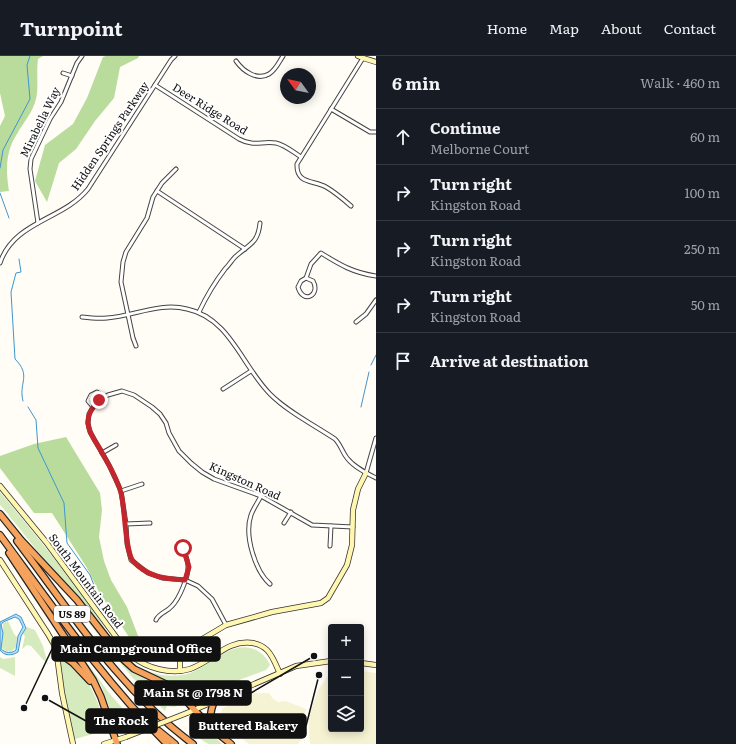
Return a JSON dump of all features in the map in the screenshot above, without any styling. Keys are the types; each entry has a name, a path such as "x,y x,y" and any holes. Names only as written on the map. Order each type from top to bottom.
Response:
{"highway":[{"path":"0,514 21,540 77,600 124,660 138,671 170,686 196,710 211,728 231,744"},
{"name":"US 89","path":"0,518 114,669 161,719 193,744"},
{"name":"US 89","path":"0,535 109,680 135,709 175,744"},
{"path":"0,539 93,680 103,702 117,742"},
{"path":"56,648 95,685"},
{"path":"214,702 211,719 220,735"},
{"path":"149,707 199,744"},
{"path":"135,709 167,744"}],"street":[{"name":"Mirabella Way","path":"38,223 30,169 31,159 50,119 61,102 77,63 82,56"},
{"name":"Hidden Springs Parkway","path":"0,263 4,252 16,237 81,198 175,56"},
{"path":"236,61 241,68 253,75 264,76 270,74 283,56"},
{"path":"350,206 335,192 324,186 305,181 299,176 296,170 296,164 331,109 361,57 376,62"},
{"name":"Mirabella Way","path":"63,73 72,76"},
{"name":"Deer Ridge Road","path":"155,85 239,139 252,144 280,144 301,157"},
{"path":"331,109 370,132 376,132"},
{"path":"136,346 121,282 122,262 126,252 147,218 153,197 162,183 176,169"},
{"path":"157,191 245,249"},
{"path":"199,312 206,296 224,271 235,257 252,244 259,233 260,223"},
{"path":"306,278 313,281 316,286 312,295 304,296 300,293 298,287 301,281 306,278 310,264 321,254 347,269 376,276"},
{"path":"356,322 366,314 376,300"},
{"path":"82,316 108,318 174,306 199,312 212,320 228,336 251,371 270,394 287,408 335,439 346,457 353,464 376,478"},
{"path":"224,389 251,371"},
{"name":"Kingston Road","path":"92,407 108,395 122,391 134,395 160,414 180,451 191,464 214,479 261,496 312,525 353,527"},
{"path":"104,397 97,392 91,395 88,401 92,407 89,414 88,423 90,432 109,465 121,492 126,524 127,544 131,560 148,573 162,578 185,580 198,586 212,599 226,626"},
{"path":"180,671 180,660 185,652 199,641 226,626 272,612 321,603 328,598 347,566 352,545 353,510 358,489 366,472 376,438"},
{"path":"102,453 116,445"},
{"path":"121,492 142,484"},
{"name":"South Mountain Road","path":"0,486 46,542 122,645 132,656 146,665 159,669 180,671 202,663 234,644 246,642 257,644 266,648 272,656 280,674"},
{"path":"261,496 250,515 249,528 251,550 263,579 270,584"},
{"path":"284,523 291,512"},
{"path":"126,524 150,523"},
{"path":"330,546 331,526"},
{"path":"156,620 158,616 171,608 177,600 185,580 189,567 183,548"},
{"path":"0,560 56,648 62,694 72,744"},
{"path":"104,744 117,742 126,737 196,710 292,668 304,664 328,661"},
{"path":"364,663 376,665"}],"shaded area":[{"path":"364,671 376,673 376,744 310,744 308,718 318,690 328,676 328,732 364,732"},
{"path":"254,693 269,693 273,699 278,702 286,701 306,709 302,738 298,744 249,744 222,723 220,716 223,708"}],"green space":[{"path":"0,56 43,56 38,59 37,95 35,104 13,141 8,155 7,176 9,191 0,192 0,126 5,116 0,93"},
{"path":"139,56 138,58 120,67 114,98 95,121 76,149 59,163 47,202 35,181 45,145 73,124 87,98 103,57"},
{"path":"66,437 100,493 102,510 99,537 104,561 111,580 127,607 140,641 133,643 99,592 87,568 52,513 34,513 0,468 0,456 34,444"},
{"path":"0,492 75,585 122,652 133,663 152,673 172,676 182,675 195,671 229,651 247,647 260,653 266,658 270,665 266,670 198,695 194,695 194,697 188,695 177,685 139,668 123,655 82,602 39,553 0,505"},
{"path":"45,605 109,693 131,718 128,726 121,728 116,726 101,685"},
{"path":"85,618 96,631 110,650"},
{"path":"8,621 17,637 16,647 11,652 2,648 3,623"},
{"path":"27,627 35,630 43,646 48,665 31,646 27,645 22,649 25,636 23,634"},
{"path":"113,653 129,670 142,678 171,691 182,701 176,706 167,706 165,711 131,676"},
{"path":"0,657 3,659 15,657 15,676 0,668"},
{"path":"60,658 79,673 95,695 106,727 104,731 75,739 73,736 65,698"},
{"path":"194,721 199,722 222,744 208,744 191,733 191,723"}],"water":[{"path":"16,614 21,617 26,628 21,636 18,652 11,655 0,650 0,622","holes":["15,617 19,619 23,627 18,636 16,650 8,652 1,649 3,633 1,625 3,622"]}],"waterway":[{"path":"0,168 3,150 30,99 27,65 30,56"},
{"path":"0,193 9,218"},
{"path":"19,259 21,272 16,273 11,292 15,359 23,370 24,375 22,389 23,401"},
{"path":"371,365 376,355"},
{"path":"361,407 369,372"},
{"path":"28,407 36,420 38,448 64,503 67,543 90,575 99,598"}],"place":[{"name":"Main St @ 1798 N","path":"314,656"},
{"name":"Buttered Bakery","path":"319,675"},
{"name":"The Rock","path":"45,698"},
{"name":"Main Campground Office","path":"24,708"}],"route":[{"path":"99,400 92,407 89,414 88,423 90,432 109,465 121,492 126,524 127,544 131,560 148,573 162,578 185,580 189,567 183,548"}]}
